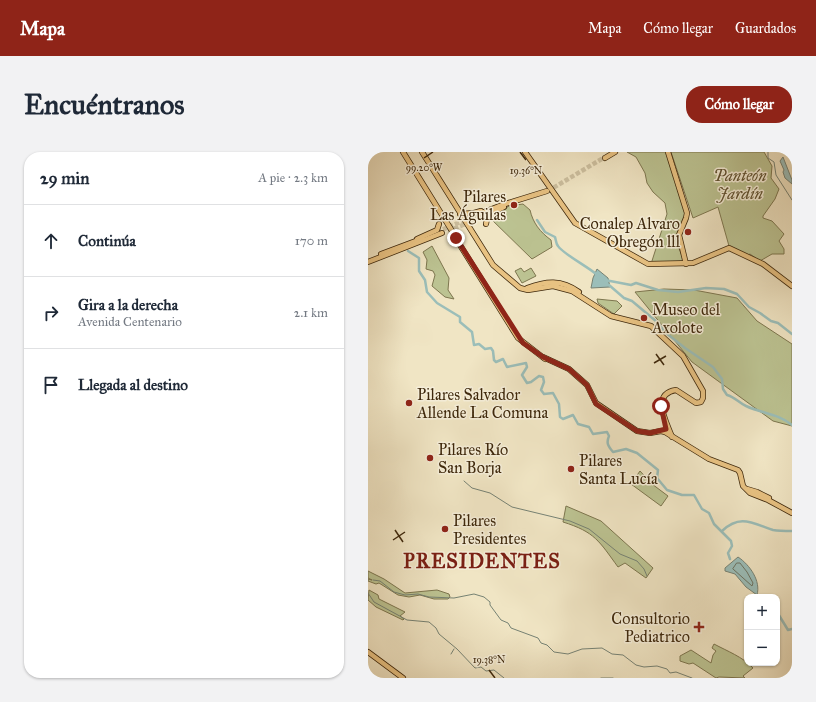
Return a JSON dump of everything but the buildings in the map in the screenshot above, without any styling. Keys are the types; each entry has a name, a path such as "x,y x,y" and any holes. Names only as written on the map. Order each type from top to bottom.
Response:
{"main road":[{"path":"403,152 524,344 543,357 565,368 584,383 592,399 637,432 650,435 663,431 667,428 661,406 672,392 678,392 694,404 699,404 703,401 704,393 684,356 655,328 612,314 573,288 557,282 547,282 524,288"},
{"path":"422,152 492,263 524,288 533,289"},
{"path":"525,152 549,191 574,222 636,258 650,265 698,262 726,248 744,254 765,265 792,286"},
{"path":"605,158 615,152"},
{"path":"669,152 687,213 679,235 687,262"},
{"path":"460,214 474,214 549,191"},
{"path":"481,216 505,205"},
{"path":"486,224 488,218 505,205"},
{"path":"437,231 439,224"},
{"path":"413,243 443,229 443,233"},
{"path":"368,262 413,243 450,232"},
{"path":"455,236 520,339"},
{"path":"508,276 521,289 533,289 550,286 572,291 611,316 630,320"},
{"path":"661,406 673,437"},
{"path":"662,414 673,437"},
{"path":"663,431 709,459 739,471 743,486 751,494 767,498 792,512"},
{"path":"368,652 403,678"}],"green space":[{"path":"627,152 667,152 686,214 678,246 684,261 651,264 667,214 665,203 653,192 647,183 645,173 636,157"},
{"name":"Panteón Jardín","path":"671,152 764,152 772,166 771,178 779,189 775,199 763,218 772,221 784,234 779,241 784,249 784,254 772,254 760,261 750,254 748,255 729,246 718,207 693,218"},
{"path":"523,204 530,210 538,227 551,240 552,247 532,259 490,218 509,206"},
{"path":"432,246 449,278 448,290 454,299 445,297 432,286 435,275 433,271 426,269 427,260 423,252"},
{"path":"521,268 524,272 531,268 536,276 522,283 515,271"},
{"path":"664,289 694,290 737,298 757,321 792,344 792,426 773,421 692,362 635,292"},
{"path":"597,299 617,301 622,306 614,314 598,303"},
{"path":"640,471 652,484 668,496 661,506 631,484"},
{"path":"566,506 601,521 653,568 646,578 625,563 618,567 595,538 574,526 563,522"},
{"path":"368,571 384,579 405,593 437,590 449,594 450,597 448,599 434,599 420,595 409,597 398,595 379,583 376,584 368,581 368,579 372,580 368,578"},
{"path":"369,590 378,595 379,599 405,612 400,616 404,619 403,620 376,607 368,600"},
{"path":"714,644 740,657 744,660 744,666 751,666 753,668 743,676 745,678 716,678 693,663 689,664 680,661 680,656 691,650 711,663 713,655 716,651 712,648"}],"water":[{"path":"783,157 792,180 792,184 785,178 783,172 784,170 780,161"},
{"path":"597,269 608,278 610,287 591,288"},
{"path":"738,557 747,564 756,579 757,594 746,587 735,574 725,571 725,568"}],"waterway":[{"path":"768,152 768,158 774,162 776,175 792,200"},
{"path":"537,220 545,232 555,237 560,249 596,274"},
{"path":"408,251 419,258 419,271 425,280 427,292 437,303 460,317 460,322 472,332 474,345 479,344 485,349 491,348 493,351 494,360 496,362 503,359 507,367 526,363 527,367 522,375 527,383 539,376 543,377 544,382 541,390 544,394 553,393 559,404 560,417 563,419 573,415 578,424 589,427 593,434 607,432 609,436 608,444 613,452 626,449 637,453 658,470 657,478 667,490 682,495 694,495 702,509 709,513 714,524 731,541 732,546 728,553 730,559"},
{"path":"605,280 631,285 636,283 658,290 678,292 706,288 724,289 737,294 749,307 771,321 778,323 792,334"},
{"path":"609,285 624,298 632,301 657,322 666,333 685,348 713,367 722,379 723,389 727,395 746,406 781,418 792,425"},
{"path":"464,481 472,488 490,493 512,507 570,521 589,529 620,554 637,561 644,569 647,576"},
{"path":"722,531 728,526 741,521 773,530 792,531"},
{"path":"373,580 380,581 394,592 405,595 418,594 429,597 454,598 474,594 484,597 490,602 490,605 501,620 508,623 511,628 538,638 541,643 547,645 554,652 568,654 582,649 602,648 612,654 623,655 636,665 644,667 657,666 667,669 670,673 676,672 692,678"},
{"path":"368,593 374,602 407,620 429,622 436,628 439,634 457,649 475,668 481,667 486,671 494,670 504,678"},
{"path":"780,617 788,630 792,629"},
{"path":"451,654 454,649"},
{"path":"601,678 613,678"}],"tunnel":[{"path":"548,191 605,157"},
{"path":"437,232 479,214"},
{"path":"448,231 483,217"}],"place":[{"name":"Pilares Las Águilas","path":"514,205"},
{"name":"Conalep Alvaro Obregón lll","path":"688,232"},
{"name":"Museo del Axolote","path":"644,318"},
{"name":"Pilares Salvador Allende La Comuna","path":"409,403"},
{"name":"Pilares Río San Borja","path":"430,458"},
{"name":"Pilares Santa Lucía","path":"571,469"},
{"name":"Pilares Presidentes","path":"445,529"},
{"name":"Consultorio Pediatrico","path":"699,627"}],"district":[{"name":"PRESIDENTES","path":"482,561"}],"route":[{"path":"456,238 522,342 543,357 569,369 587,385 596,404 642,433 650,433 667,428 661,406"}]}
